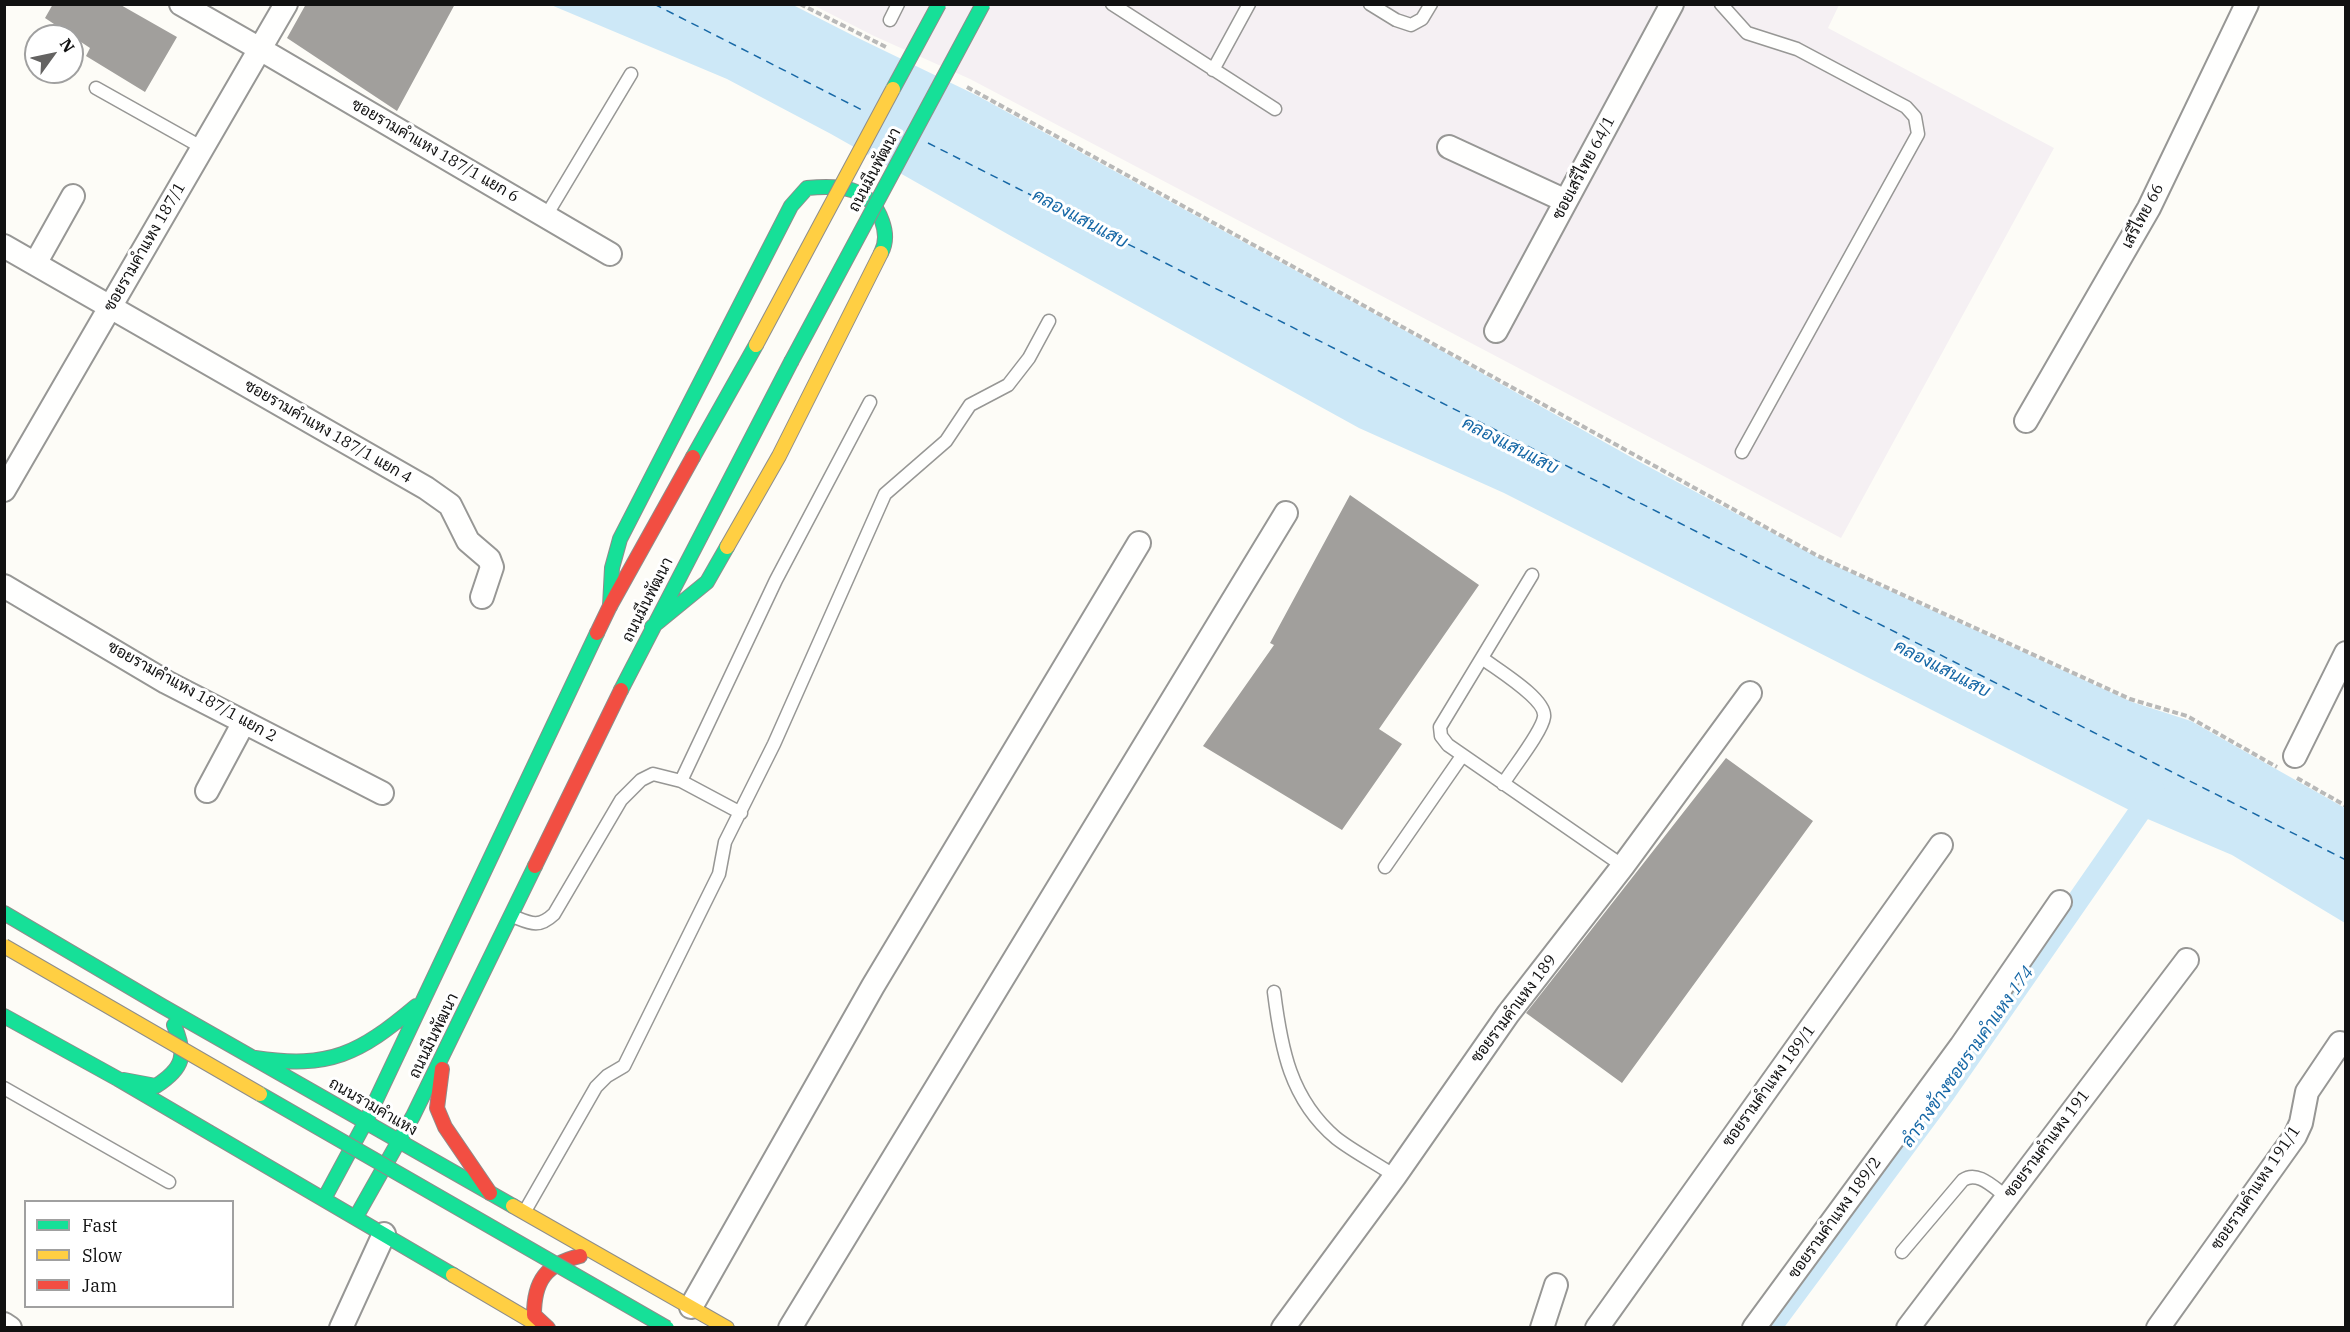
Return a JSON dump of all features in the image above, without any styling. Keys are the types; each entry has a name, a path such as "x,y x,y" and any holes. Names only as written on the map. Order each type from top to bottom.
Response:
{"street":[{"name":"ซอยรามคำแหง 187/1 แยก 6","path":"181,4 610,254"},
{"name":"ซอยรามคำแหง 187/1","path":"4,490 286,4"},
{"name":"ถนนมีนพัฒนา","path":"324,1199 366,1121 610,606 756,345 939,4"},
{"name":"ถนนมีนพัฒนา","path":"356,1217 399,1141 447,1047 652,627 983,4"},
{"name":"ซอยเสรีไทย 64/1","path":"1496,330 1672,4"},
{"name":"เสรีไทย 66","path":"2026,421 2149,208 2247,4"},
{"path":"1449,147 1566,201"},
{"path":"610,606 612,568 620,539 791,206 807,188 832,184 854,189 869,197 880,213 885,227 886,243 779,456 707,582 652,627"},
{"path":"35,264 73,196"},
{"path":"4,246 110,308"},
{"name":"ซอยรามคำแหง 187/1 แยก 4","path":"110,308 426,488 450,505 468,541 489,559 492,567 482,597"},
{"path":"790,1328 1286,513"},
{"path":"691,1307 873,986 1138,543"},
{"name":"ซอยรามคำแหง 187/1 แยก 2","path":"4,586 166,681 382,793"},
{"path":"2292,769 2346,652"},
{"name":"ซอยรามคำแหง 189","path":"1282,1328 1395,1176 1509,1014 1623,866 1750,693"},
{"path":"207,791 244,722"},
{"name":"ซอยรามคำแหง 189/1","path":"1597,1328 1941,844"},
{"name":"ซอยรามคำแหง 189/2","path":"1754,1328 1960,1046 2060,902"},
{"name":"ถนนรามคำแหง","path":"4,913 162,1006 727,1328"},
{"path":"4,946 667,1328"},
{"name":"ซอยรามคำแหง 191","path":"1908,1328 2187,960"},
{"path":"255,1058 296,1063 320,1061 343,1055 365,1046 385,1033 423,1000"},
{"path":"118,1079 156,1086 170,1078 178,1068 183,1056 182,1041 162,1006"},
{"path":"4,1016 118,1079 356,1217 517,1320 546,1328"},
{"name":"ซอยรามคำแหง 191/1","path":"2158,1328 2295,1136 2301,1123 2307,1092 2340,1043"},
{"path":"447,1047 438,1088 437,1108 452,1136 490,1193"},
{"path":"160,1059 191,1077"},
{"path":"336,1161 387,1190"},
{"path":"340,1328 384,1234"},
{"path":"546,1328 534,1315 533,1299 540,1281 551,1266 579,1256 603,1258"},
{"path":"532,1274 553,1286"},
{"path":"1542,1328 1556,1285"},
{"path":"4,1324 10,1328"}],"lane":[{"path":"890,20 898,4"},
{"path":"1112,4 1275,109"},
{"path":"1213,70 1249,4"},
{"path":"1370,4 1396,20 1411,25 1422,19 1431,4"},
{"path":"1721,4 1747,33 1797,49 1906,106 1915,117 1918,134 1742,452"},
{"path":"546,216 631,74"},
{"path":"96,88 202,148"},
{"path":"524,1213 596,1087 624,1066 719,874 725,842 774,744 885,494 946,441 970,405 1008,385 1029,358 1049,321"},
{"path":"681,781 776,580 870,402"},
{"path":"1532,575 1440,727 1441,736 1448,746 1623,866"},
{"path":"1482,658 1535,698 1542,706 1544,716 1540,727 1503,784"},
{"path":"1385,867 1462,756"},
{"path":"510,916 534,924 545,922 554,914 621,800 641,780 653,774 681,781 741,813"},
{"path":"1274,992 1280,1043 1287,1068 1306,1104 1336,1137 1395,1176"},
{"path":"4,1088 169,1182"},
{"path":"1902,1252 1968,1177 1977,1176 2007,1197"}],"path":[{"path":"800,4 891,50"},
{"path":"966,86 1818,556 2130,699 2187,716 2292,769 2346,806"}],"shaded area":[{"path":"813,5 1839,5 1828,28 2054,148 1841,538 970,79 874,36"}],"water":[{"name":"คลองแสนแสบ","path":"551,5 793,5 978,96 1638,461 1823,560 2132,702 2191,721 2345,808 2345,923 2232,855 2143,817 1504,493 1359,428 831,134 727,79"}],"building":[{"path":"53,4 119,4 177,37 145,92 86,56 90,48 84,44 84,24 54,24 45,18"},
{"path":"306,4 455,4 397,111 287,38"},
{"path":"1350,495 1479,585 1379,729 1402,744 1342,830 1203,746 1274,645 1270,643"},
{"path":"1726,758 1813,821 1622,1083 1526,1013"}],"waterway":[{"name":"ลำรางข้างซอยรามคำแหง 174","path":"1770,1328 1943,1095 2154,791"}],"ferry route":[{"path":"654,4 864,111"},
{"path":"928,143 2346,860"}],"traffic: fast":[{"path":"893,89 939,4"},
{"path":"791,362 983,4"},
{"path":"610,606 612,568 620,539 791,206 807,188 842,188 861,194 877,209 882,221 885,237 881,253"},
{"path":"693,457 756,345"},
{"path":"621,690 791,362"},
{"path":"652,627 707,582 727,547"},
{"path":"324,1199 366,1121 597,633"},
{"path":"356,1217 413,1116 535,866"},
{"path":"4,913 513,1206"},
{"path":"255,1058 304,1061 342,1054 377,1036 416,1006"},
{"path":"4,1016 118,1079 453,1275"},
{"path":"124,1080 156,1086 172,1073 177,1067 181,1053 181,1045 174,1025"},
{"path":"260,1094 667,1328"}],"traffic: slow":[{"path":"756,345 893,89"},
{"path":"727,547 779,456 881,253"},
{"path":"4,946 260,1094"},
{"path":"513,1206 727,1328"},
{"path":"453,1275 543,1328"}],"traffic: jam":[{"path":"597,633 693,457"},
{"path":"535,866 621,690"},
{"path":"442,1069 437,1108 445,1127 490,1193"},
{"path":"548,1328 534,1315 536,1293 544,1276 551,1269 568,1259 580,1256"}]}
